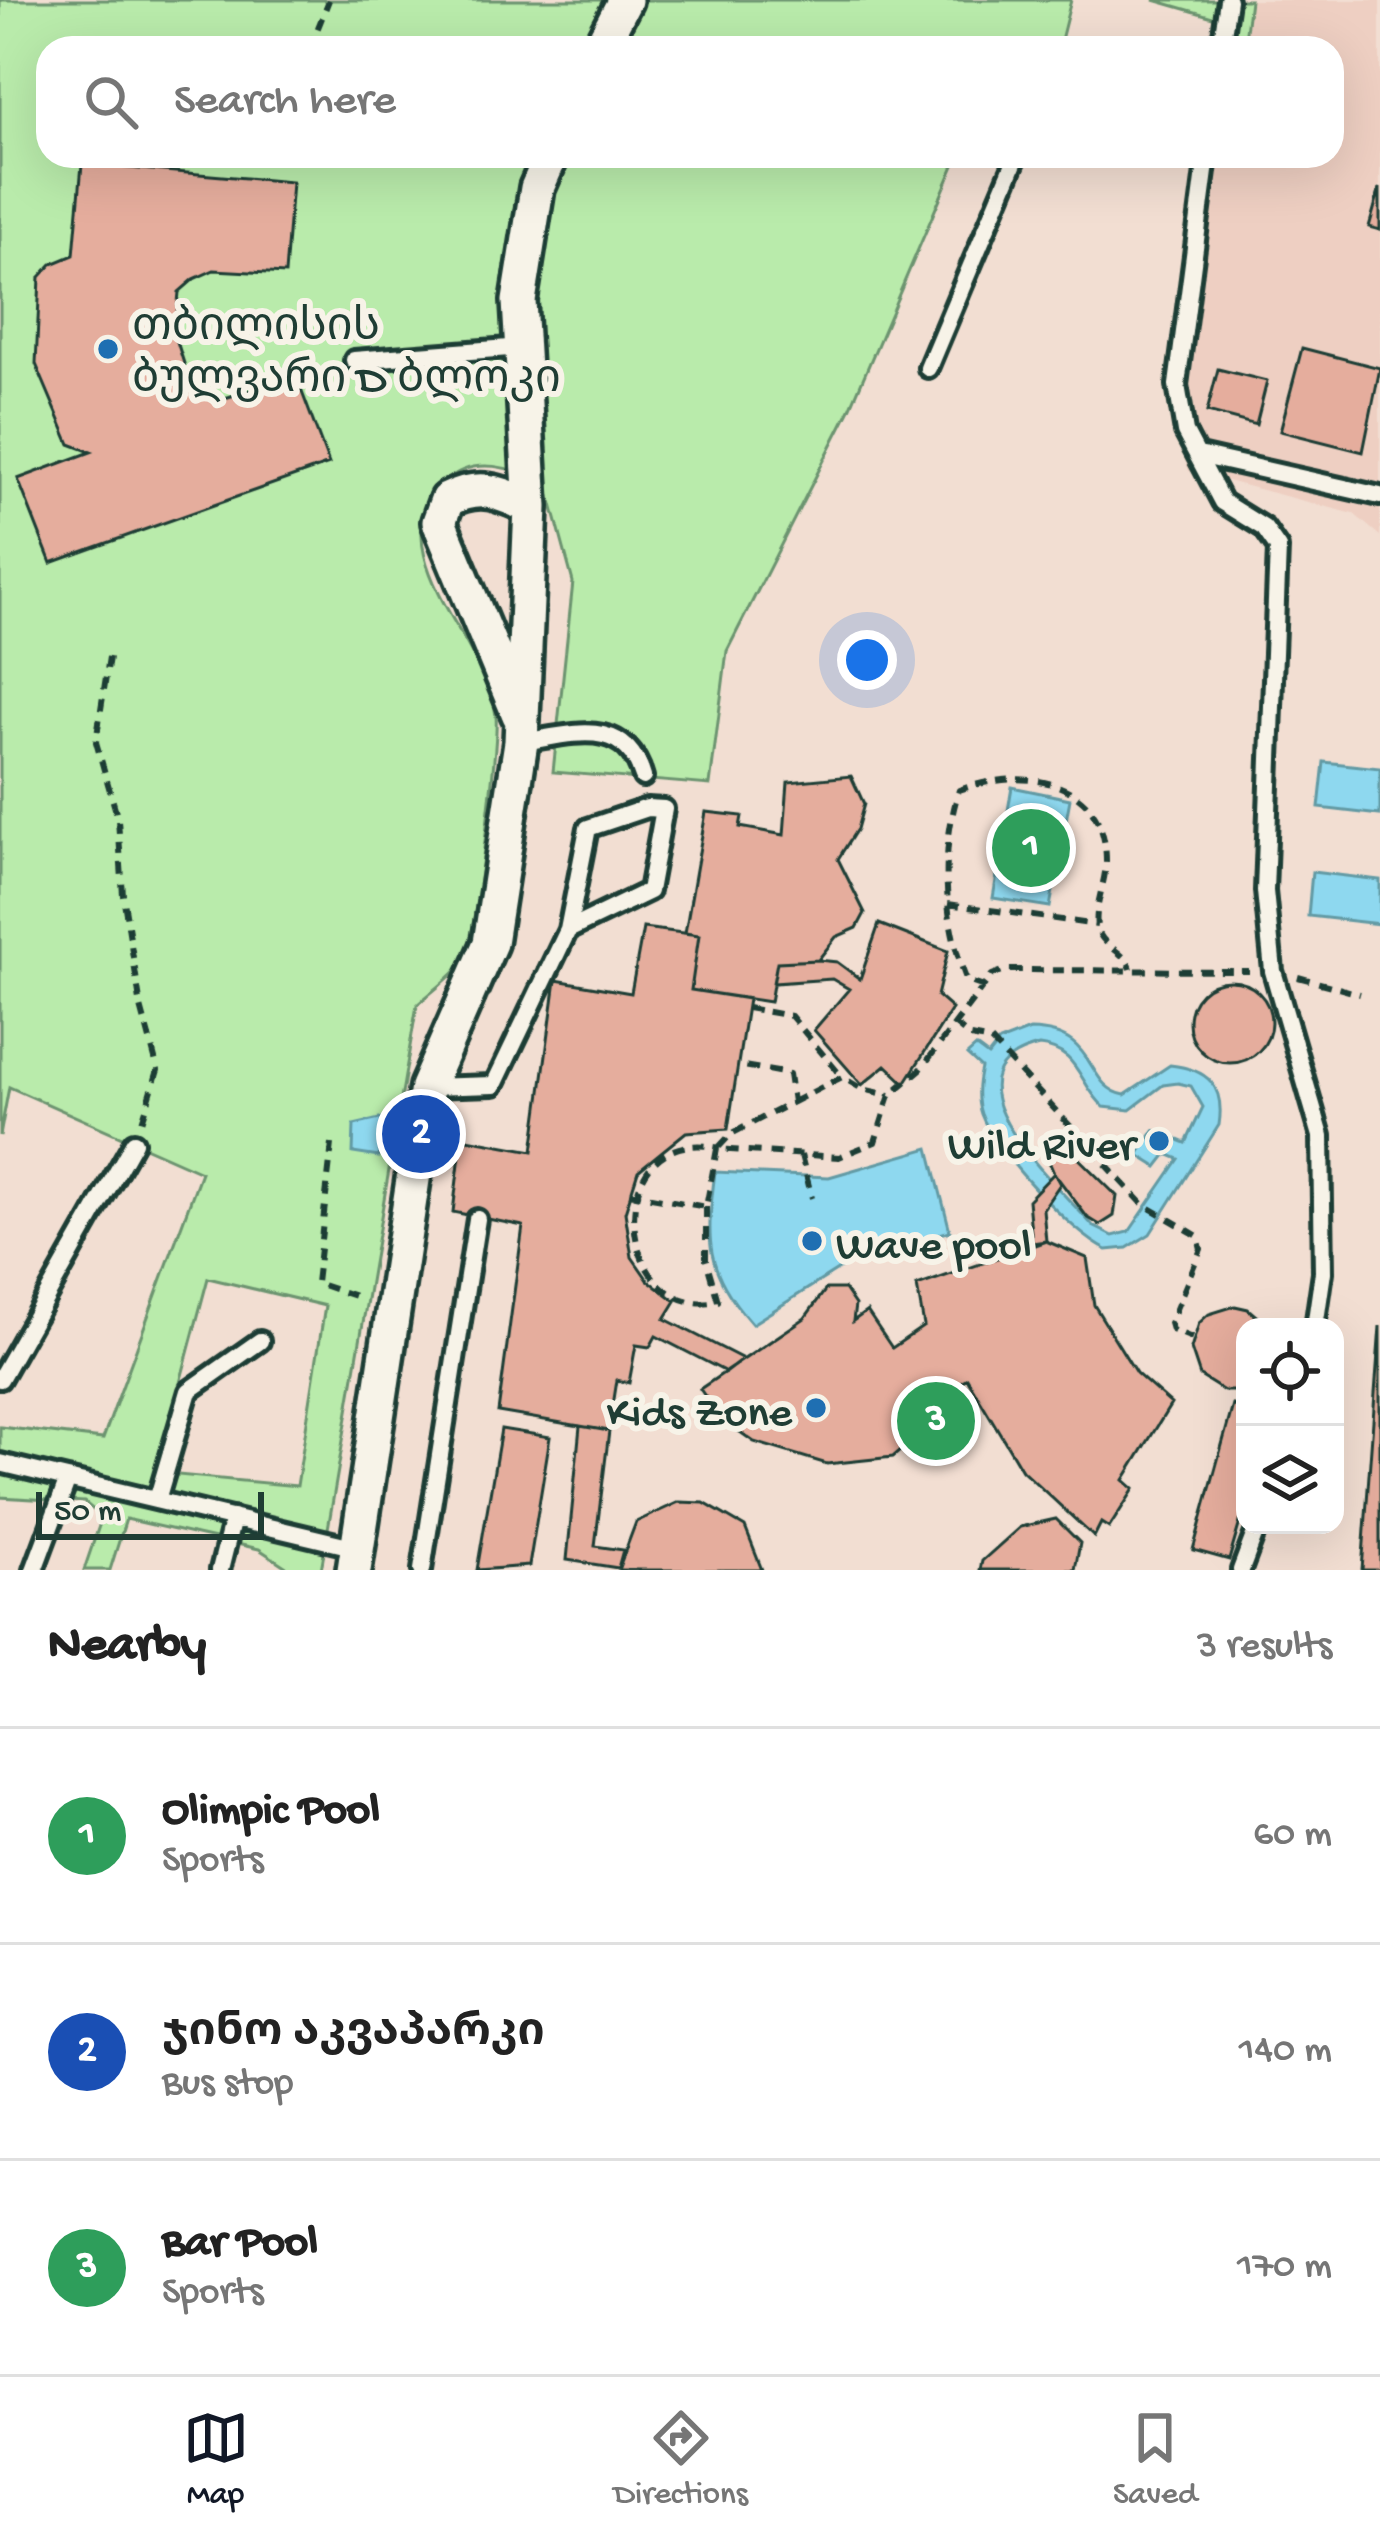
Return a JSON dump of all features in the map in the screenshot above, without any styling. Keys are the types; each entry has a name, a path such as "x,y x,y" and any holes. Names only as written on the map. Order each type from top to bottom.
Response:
{"street":[{"path":"606,36 625,0"},
{"path":"356,1559 427,1087 490,943 521,732 531,507 519,301 537,188 546,168"},
{"path":"521,732 439,522 447,500 468,489 494,490 531,507"}],"lane":[{"path":"1223,36 1228,0"},
{"path":"928,368 1012,168"},
{"path":"1206,168 1178,385 1185,431 1203,457 1222,502 1264,528 1278,548 1265,891 1274,971 1321,1136 1323,1272 1316,1318"},
{"path":"354,361 522,347"},
{"path":"1203,457 1380,496"},
{"path":"521,732 618,737 636,754 643,777"},
{"path":"427,1087 494,1084 568,930 588,828 647,808 664,808 649,891 568,930"},
{"path":"0,1379 134,1142"},
{"path":"422,1570 477,1219"},
{"path":"158,1501 189,1391 260,1341"},
{"path":"0,1463 233,1518 356,1559"},
{"path":"34,1570 68,1479"},
{"path":"220,1570 233,1518"},
{"path":"1240,1570 1254,1534"}],"path":[{"path":"315,36 329,0"},
{"path":"109,657 96,742 118,819 123,895 141,1006 158,1070 134,1142"},
{"path":"983,987 967,981 952,946 950,818 959,790 992,778 1043,778 1083,801 1102,829 1106,862 1097,925 1103,940 1129,961 1131,969"},
{"path":"948,904 1097,925"},
{"path":"842,1076 731,1134 721,1148 717,1150 706,1208 706,1260 718,1301 690,1302 644,1265 631,1217 632,1194 641,1179 676,1151 698,1144 721,1148 839,1157 875,1142 884,1129 890,1095 921,1069 983,987 1005,970 1274,971 1360,994"},
{"path":"747,1008 791,1016 842,1076 862,1089 890,1095"},
{"path":"954,1024 970,1037 991,1041 1143,1204 1202,1242 1170,1323 1172,1330 1192,1338"},
{"path":"738,1065 789,1074 794,1102"},
{"path":"332,1144 316,1283 358,1297"},
{"path":"801,1155 812,1198"},
{"path":"632,1194 706,1208"}],"shaded area":[{"path":"1250,0 1380,0 1380,536 1354,514 1189,471 1171,423 1168,387 1195,168 1344,168 1344,36 1245,36"},
{"path":"1213,17 1234,36 1211,36"}],"green space":[{"path":"0,0 1071,0 1062,36 36,36 36,168 953,168 850,409 727,651 710,785 553,772 573,582 546,482 494,466 468,468 444,483 426,510 422,538 428,568 489,688 496,716 494,763 464,961 417,1005 321,1570 291,1570 259,1549 126,1519 110,1570 84,1570 102,1517 84,1502 0,1497 0,1427 103,1439 201,1172 9,1087 0,1136","holes":["208,1278 325,1306 297,1486 156,1473"]},
{"path":"1154,0 1250,0 1245,36 1233,36 1213,17"}],"water":[{"path":"1324,762 1380,768 1380,815 1319,808"},
{"path":"1012,787 1070,799 1050,907 993,898"},
{"path":"1312,872 1380,880 1380,924 1308,916"},
{"name":"Wild River","path":"1030,1030 1068,1039 1102,1082 1125,1095 1170,1065 1195,1071 1211,1082 1219,1100 1219,1125 1150,1234 1127,1248 1107,1250 1056,1210 1001,1148 979,1108 981,1068 967,1055 976,1047 988,1056 999,1042","holes":["1039,1046 1071,1061 1104,1107 1130,1110 1163,1085 1178,1083 1191,1086 1203,1107 1186,1143 1154,1130 1138,1155 1157,1167 1167,1154 1179,1159 1129,1232 1113,1236 1093,1226 1032,1159 998,1104 996,1080 1008,1060"]},
{"path":"384,1118 379,1157 353,1153 354,1125"},
{"name":"Wave pool","path":"929,1148 950,1231 855,1259 752,1324 725,1287 712,1253 715,1172 829,1177"},
{"path":"959,1385 948,1414 953,1437 943,1445 916,1437 908,1416"}],"building":[{"name":"თბილისის ბულვარი D ბლოკი","path":"82,168 292,182 285,274 214,270 194,279 179,292 175,335 191,386 215,401 296,376 329,464 51,563 18,479 91,452 70,444 36,364 40,277 52,264 74,255"},
{"path":"1380,188 1380,230 1369,227"},
{"path":"1302,348 1380,368 1363,452 1280,431"},
{"path":"1218,369 1267,381 1256,425 1207,412"},
{"path":"851,776 864,804 857,829 838,859 865,913 857,928 836,937 818,960 777,962 770,1002 691,990 699,935 685,933 706,812 742,816 740,827 784,835 788,782"},
{"path":"879,924 948,951 937,996 952,1009 905,1083 886,1065 862,1085 814,1030 849,989 832,979 773,983 777,962 818,960 837,962 860,979"},
{"path":"643,928 699,935 691,990 748,999 728,1129 686,1132 638,1171 625,1212 632,1257 648,1280 676,1301 665,1319 743,1359 726,1372 656,1336 650,1347 636,1345 629,1383 617,1380 609,1431 498,1412 523,1226 453,1212 462,1138 533,1151 556,980 631,993"},
{"path":"1230,981 1259,993 1271,1022 1259,1051 1230,1063 1201,1051 1189,1022 1201,993"},
{"path":"1062,1142 1117,1196 1114,1216 1100,1225 1087,1217 1054,1173 1047,1157"},
{"path":"1054,1173 1060,1184 1043,1209 1046,1241 1032,1243 1028,1200"},
{"path":"1046,1241 1087,1258 1094,1305 1136,1373 1171,1404 1124,1480 1134,1489 1109,1528 1101,1523 1094,1537 1022,1470 967,1378 908,1416 916,1437 893,1457 827,1464 754,1442 720,1418 700,1389 805,1318 826,1289 844,1289 855,1305 853,1321 867,1311 892,1348 924,1326 917,1286"},
{"path":"1235,1306 1258,1318 1236,1318 1236,1391 1224,1391 1200,1376 1191,1349 1199,1323 1209,1314"},
{"path":"1380,1326 1380,1570 1362,1570 1370,1461"},
{"path":"1236,1406 1237,1534 1229,1560 1193,1550"},
{"path":"580,1426 609,1431 595,1546 623,1550 618,1568 567,1560"},
{"path":"501,1429 550,1437 529,1566 477,1570"},
{"path":"679,1502 704,1503 745,1527 762,1570 618,1570 636,1522"},
{"path":"1056,1519 1080,1543 1075,1570 980,1570 982,1561 1020,1527"}],"place":[{"name":"თბილისის ბულვარი D ბლოკი","path":"108,349"},
{"name":"Olimpic Pool","path":"1031,848"},
{"name":"ჯინო აკვაპარკი","path":"421,1134"},
{"name":"Wild River","path":"1159,1141"},
{"name":"Wave pool","path":"812,1241"},
{"name":"Kids Zone","path":"816,1408"},
{"name":"Bar Pool","path":"936,1421"}]}
